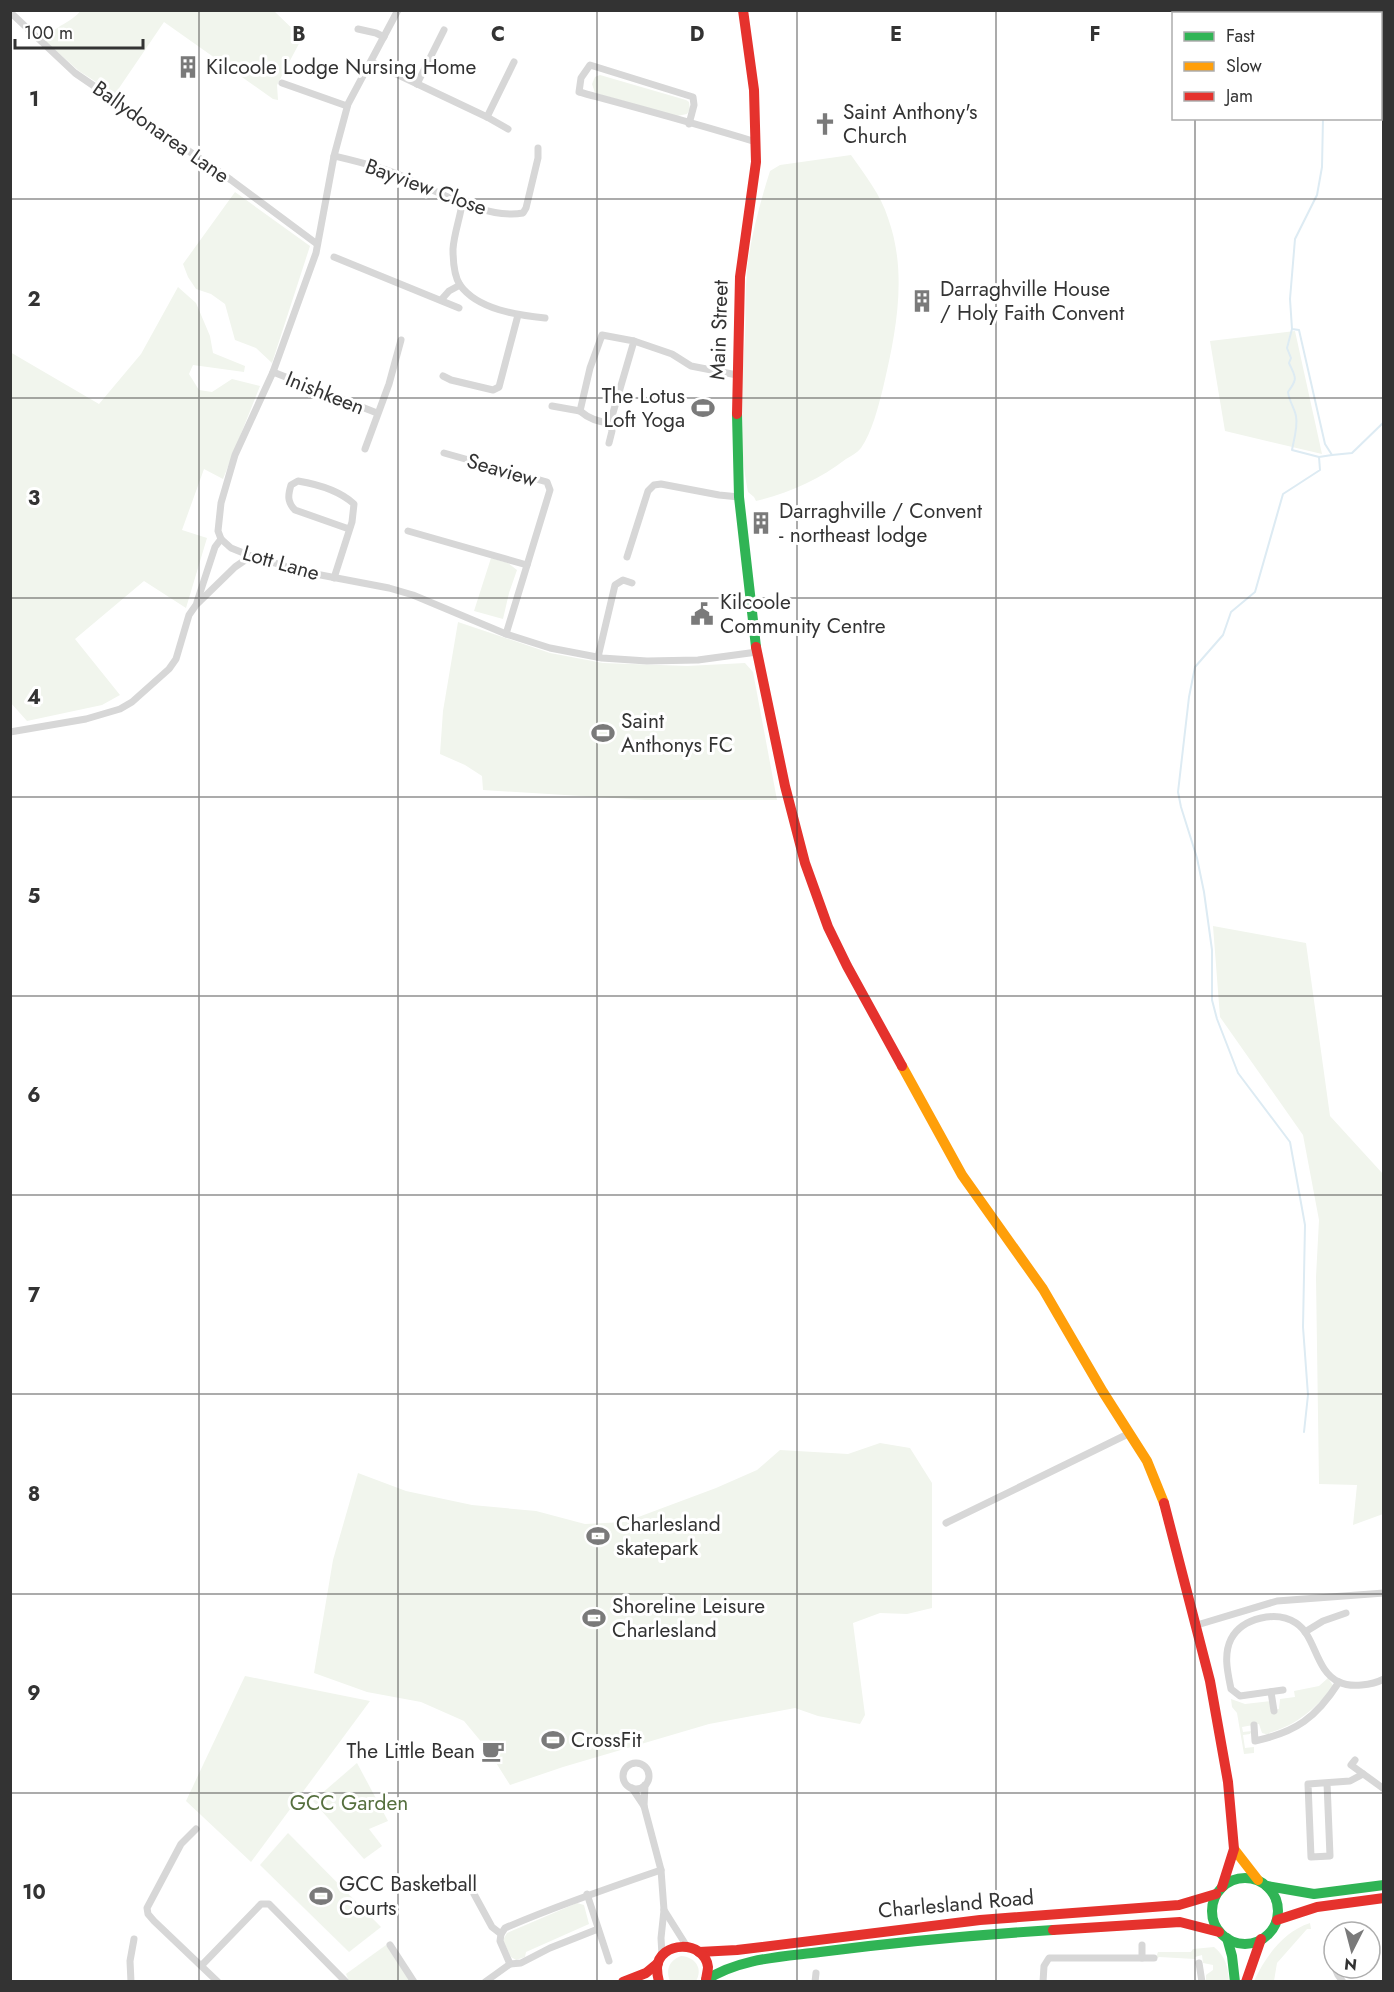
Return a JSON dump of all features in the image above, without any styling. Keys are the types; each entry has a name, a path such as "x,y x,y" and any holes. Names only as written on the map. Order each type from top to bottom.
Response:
{"main road":[{"name":"Main Street","path":"743,10 753,80 756,162 741,277 736,434 739,497 757,652 785,786 806,863 828,927 962,1175 1042,1289 1147,1461 1160,1491 1171,1525 1210,1681 1228,1782 1234,1849"},
{"path":"1223,1935 1244,1944 1261,1939 1268,1934 1277,1920 1277,1901 1234,1849"},
{"path":"1234,1849 1212,1903 1212,1913 1232,1956 1235,1982"},
{"path":"1219,1890 1237,1878 1248,1878 1306,1894 1383,1885"},
{"name":"Charlesland Road","path":"699,1952 737,1950 969,1921 1179,1905 1219,1890"},
{"path":"1277,1920 1317,1906 1383,1898"},
{"name":"Charlesland Road","path":"706,1981 717,1971 752,1962 899,1942 1155,1922 1180,1922 1223,1935"},
{"path":"1246,1982 1261,1939"},
{"path":"623,1982 646,1974 675,1946 686,1945 699,1952 707,1964 706,1981"},
{"path":"659,1982 657,1972 660,1959"}],"street":[{"name":"Lott Lane","path":"398,10 347,106 334,156 316,253 273,372 235,455 221,503 218,531 221,539 231,548 251,556 304,572 389,588 506,634 550,648 598,657 648,661 698,660 757,652"},
{"name":"Ballydonarea Lane","path":"10,12 75,73 231,180 317,244"},
{"path":"358,29 384,37"},
{"path":"417,84 444,30"},
{"path":"371,62 508,129"},
{"path":"487,117 514,62"},
{"path":"689,124 694,105 693,97 590,65 581,78 579,92 689,124 756,142"},
{"path":"282,83 347,106"},
{"name":"Bayview Close","path":"334,156 396,174 462,204 513,215 522,213 528,204 538,148"},
{"path":"462,204 453,247 456,274 460,285 470,295 484,303 518,315 545,318"},
{"path":"334,257 459,308"},
{"path":"441,300 449,291 460,285"},
{"path":"443,376 492,390 499,387 518,315"},
{"path":"580,411 602,334 634,341 672,354 691,366 737,375"},
{"name":"Inishkeen","path":"365,449 389,384 401,340"},
{"path":"609,443 612,431 610,423 634,341"},
{"name":"Inishkeen","path":"273,372 377,413"},
{"path":"552,406 580,411 600,422 610,423"},
{"name":"Seaview","path":"444,453 547,482 550,490 506,634"},
{"path":"334,578 355,510 354,504 350,500 307,482 298,481 291,484 290,505 295,510 349,529"},
{"path":"627,557 648,491 654,485 661,484 739,497"},
{"path":"408,531 527,565"},
{"path":"196,604 215,547 221,539"},
{"path":"10,732 86,719 120,709 132,702 170,669 176,659 189,615 196,604 235,567 251,556"},
{"path":"598,657 615,585 623,580 632,583"},
{"path":"946,1523 1130,1433"},
{"path":"1197,1625 1277,1601 1383,1593"},
{"path":"1305,1632 1323,1621 1346,1612"},
{"path":"1282,1690 1240,1696 1231,1689 1227,1661 1231,1639 1240,1628 1267,1617 1282,1618 1296,1623 1305,1632 1322,1665 1339,1682 1360,1685 1377,1683 1383,1679"},
{"path":"1254,1725 1255,1741 1281,1735 1315,1714 1328,1700 1339,1682"},
{"path":"1271,1692 1274,1711"},
{"path":"1355,1760 1351,1765 1383,1789"},
{"path":"644,1806 625,1782 623,1774 627,1767 634,1763 642,1764 648,1770 649,1778 645,1785 644,1806 661,1870 664,1910 660,1959"},
{"path":"1327,1783 1330,1856 1311,1857 1308,1784 1350,1781 1363,1774"},
{"path":"632,1788 645,1785"},
{"path":"196,1829 181,1844 147,1908 148,1914 154,1921 218,1982"},
{"path":"510,1964 500,1941 505,1928 587,1894 661,1870"},
{"path":"474,1894 492,1927 501,1934"},
{"path":"587,1894 609,1961"},
{"path":"202,1965 261,1904 269,1904 346,1982"},
{"path":"664,1910 686,1945"},
{"path":"485,1982 510,1964 521,1963 550,1948 598,1929"},
{"path":"131,1982 130,1961 134,1939"},
{"path":"390,1945 414,1982"},
{"path":"1142,1945 1142,1958"},
{"path":"1043,1982 1044,1966 1049,1958 1154,1958"},
{"path":"1199,1963 1202,1982"}],"green space":[{"path":"81,10 274,11 302,38 277,85 278,100 273,99 164,22 115,94 79,71 45,41 53,31"},
{"path":"600,75 686,100 689,102 690,109 687,114 677,116 595,93 592,84 595,77"},
{"path":"851,155 872,185 885,210 894,239 897,260 899,281 896,325 879,404 868,435 856,453 803,485 756,501 748,492 741,415 747,269 759,207 770,171 780,165"},
{"path":"235,192 310,246 272,363 256,348 235,340 225,304 211,294 196,289 183,264"},
{"path":"178,287 196,303 210,336 213,353 245,366 244,372 193,365 189,374 199,390 212,392 232,379 260,386 223,479 204,469 182,530 207,538 186,608 144,581 75,639 120,695 102,705 27,721 10,702 10,352 99,404 141,354"},
{"path":"1295,331 1322,454 1225,431 1210,341"},
{"path":"491,558 508,563 517,570 503,619 474,611"},
{"name":"Saint Anthonys FC","path":"458,622 550,653 603,663 687,666 745,663 753,672 777,800 646,800 483,790 482,776 465,765 440,754 443,711"},
{"path":"1213,926 1306,943 1330,1116 1383,1174 1383,1514 1353,1525 1357,1485 1319,1484 1316,1277 1319,1220 1303,1135 1220,1017"},
{"name":"Shoreline Leisure Charlesland","path":"880,1443 910,1448 932,1483 932,1608 907,1614 880,1613 853,1623 865,1715 860,1724 818,1716 795,1708 709,1724 510,1785 488,1750 464,1721 421,1702 367,1692 314,1673 333,1560 358,1473 406,1491 472,1505 536,1511 585,1524 625,1522 757,1470 780,1450 848,1454"},
{"path":"245,1676 370,1701 251,1862 186,1801"},
{"path":"1328,1678 1334,1687 1297,1721 1269,1735 1262,1733 1259,1724 1242,1727 1243,1732 1252,1731 1250,1734 1243,1735 1245,1748 1254,1747 1254,1753 1244,1754 1237,1713 1232,1707 1231,1699 1245,1704 1271,1701 1272,1710 1279,1709 1280,1699 1295,1697 1294,1691 1319,1686"},
{"name":"GCC Garden","path":"357,1763 388,1821 369,1829 382,1846 364,1859 313,1801"},
{"name":"GCC Basketball Courts","path":"288,1833 381,1927 349,1952 260,1865"},
{"path":"577,1903 584,1905 589,1924 526,1952 525,1957 516,1960 511,1957 503,1940 507,1933"},
{"path":"1310,1923 1311,1929 1307,1929 1277,1963 1274,1981 1254,1981 1276,1946 1292,1932"},
{"path":"386,1945 410,1981 349,1981 346,1974"},
{"path":"1214,1947 1226,1962 1229,1981 1206,1981 1206,1975 1213,1970 1213,1965 1203,1963 1202,1955 1195,1959 1159,1957 1155,1960 1158,1952 1191,1952 1193,1949"},
{"path":"681,1956 697,1964 699,1972 696,1981 670,1981 668,1973 670,1966"}],"waterway":[{"path":"1323,120 1322,167 1317,195 1295,239 1290,299 1292,329 1299,330 1325,444 1332,455 1352,453 1384,422"},
{"path":"1292,329 1287,348 1291,358 1289,363 1295,378 1288,392 1296,420 1292,450 1319,457 1332,455"},
{"path":"1304,1432 1308,1395 1303,1327 1305,1225 1290,1142 1238,1073 1217,1019 1212,1000 1212,950 1204,892 1178,792 1189,697 1195,667 1223,635 1231,612 1255,592 1283,494 1320,470 1319,457"}],"traffic: fast":[{"path":"737,414 739,497 756,647"},
{"path":"1245,1878 1258,1881 1268,1888 1275,1898 1278,1911 1275,1924 1268,1934 1258,1941 1245,1944 1232,1941 1222,1934 1215,1924 1212,1911 1215,1898 1222,1888 1232,1881 1245,1878"},
{"path":"1267,1886 1314,1894 1384,1885"},
{"path":"706,1980 733,1967 776,1957 907,1942 1053,1930"},
{"path":"1227,1938 1235,1982"}],"traffic: slow":[{"path":"902,1066 962,1175 1043,1289 1103,1392 1147,1461 1164,1503"},
{"path":"1234,1849 1258,1880"}],"traffic: jam":[{"path":"737,414 740,277 756,162 754,90 743,10"},
{"path":"756,647 785,786 805,863 828,927 902,1066"},
{"path":"1164,1503 1210,1681 1228,1782 1234,1849 1222,1887"},
{"path":"699,1952 737,1950 980,1920 1179,1905 1216,1894"},
{"path":"1277,1920 1317,1907 1384,1898"},
{"path":"1053,1930 1180,1922 1219,1932"},
{"path":"1246,1982 1261,1939"},
{"path":"659,1982 657,1968 660,1959 665,1952 682,1947 691,1948 705,1958 708,1967 706,1981"},
{"path":"623,1982 646,1973 658,1963"}],"place":[{"name":"Kilcoole Lodge Nursing Home","path":"188,67"},
{"name":"Saint Anthony's Church","path":"825,124"},
{"name":"Darraghville House / Holy Faith Convent","path":"922,301"},
{"name":"The Lotus Loft Yoga","path":"703,408"},
{"name":"Darraghville / Convent - northeast lodge","path":"761,523"},
{"name":"Kilcoole Community Centre","path":"702,614"},
{"name":"Saint Anthonys FC","path":"603,733"},
{"name":"Charlesland skatepark","path":"598,1536"},
{"name":"Shoreline Leisure Charlesland","path":"594,1618"},
{"name":"CrossFit","path":"553,1740"},
{"name":"The Little Bean","path":"493,1751"},
{"name":"GCC Basketball Courts","path":"321,1896"}]}
